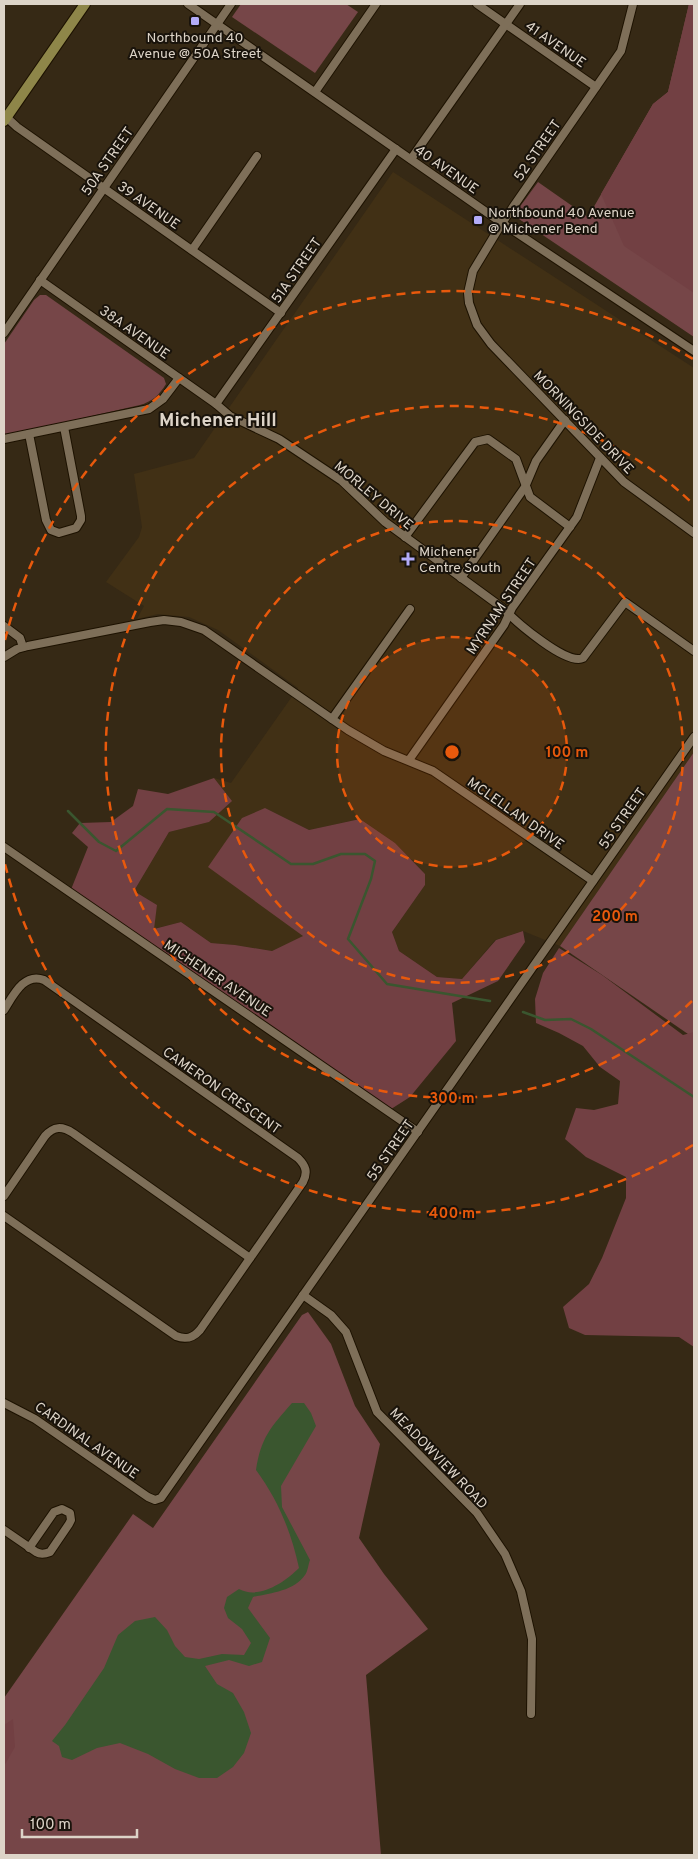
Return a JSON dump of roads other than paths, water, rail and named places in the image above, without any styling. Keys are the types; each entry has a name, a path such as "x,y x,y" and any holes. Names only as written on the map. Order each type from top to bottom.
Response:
{"main road":[{"path":"5,118 85,4"}],"street":[{"name":"40 AVENUE","path":"188,4 502,223 694,351"},
{"name":"50A STREET","path":"4,333 231,4"},
{"path":"315,92 376,4"},
{"name":"41 AVENUE","path":"477,4 596,87"},
{"path":"411,159 520,4"},
{"name":"52 STREET","path":"472,311 468,293 473,271 502,223 623,48 633,4"},
{"name":"39 AVENUE","path":"5,118 281,313"},
{"name":"51A STREET","path":"216,404 396,149"},
{"path":"192,250 258,156"},
{"name":"38A AVENUE","path":"40,280 216,404"},
{"name":"MORNINGSIDE DRIVE","path":"472,311 477,325 491,344 600,458 627,484 694,533"},
{"path":"4,439 149,409 163,399 179,378"},
{"name":"MORLEY DRIVE","path":"216,404 230,416 278,439 351,488 367,506 405,537 561,654 580,660 587,655 625,602 694,650"},
{"path":"461,578 525,487 536,461 565,420"},
{"path":"29,434 46,520 51,530 58,533 76,528 81,520 64,427"},
{"path":"405,537 475,442 488,439 513,456 520,466 525,487 531,499 570,527"},
{"name":"MYRNAM STREET","path":"409,760 504,625 512,608 578,515 600,458"},
{"path":"332,719 410,609"},
{"name":"MCLELLAN DRIVE","path":"4,657 23,647 150,622 172,620 188,624 208,633 332,719 377,747 438,774 593,881"},
{"path":"4,626 20,638 23,647"},
{"name":"55 STREET","path":"155,1500 164,1495 694,737"},
{"name":"MICHENER AVENUE","path":"4,847 418,1132"},
{"name":"CAMERON CRESCENT","path":"4,1010 24,982 33,978 44,980 302,1162 306,1170 303,1182 200,1330 192,1337 184,1339 176,1336 4,1216"},
{"path":"4,1196 45,1136 54,1129 62,1128 73,1133 250,1258"},
{"name":"MEADOWVIEW ROAD","path":"303,1295 331,1315 346,1332 377,1412 477,1513 505,1554 521,1591 532,1640 531,1714"},
{"name":"CARDINAL AVENUE","path":"4,1403 35,1419 148,1498 155,1500"},
{"path":"4,1530 29,1548 39,1554 50,1552 71,1520 70,1513 62,1509 54,1512 29,1548"}],"waterway":[{"path":"68,811 99,842 116,851 167,809 214,812 291,864 313,864 341,854 365,854 375,861 371,879 348,939 387,984 490,1001"},
{"path":"523,1012 545,1020 571,1019 591,1029 694,1097"}],"place":[{"name":"Northbound 40 Avenue @ 50A Street","path":"195,21"},
{"name":"Northbound 40 Avenue @ Michener Bend","path":"478,220"},
{"name":"Michener Centre South","path":"408,559"}],"district":[{"name":"Michener Hill","path":"218,419"}]}
